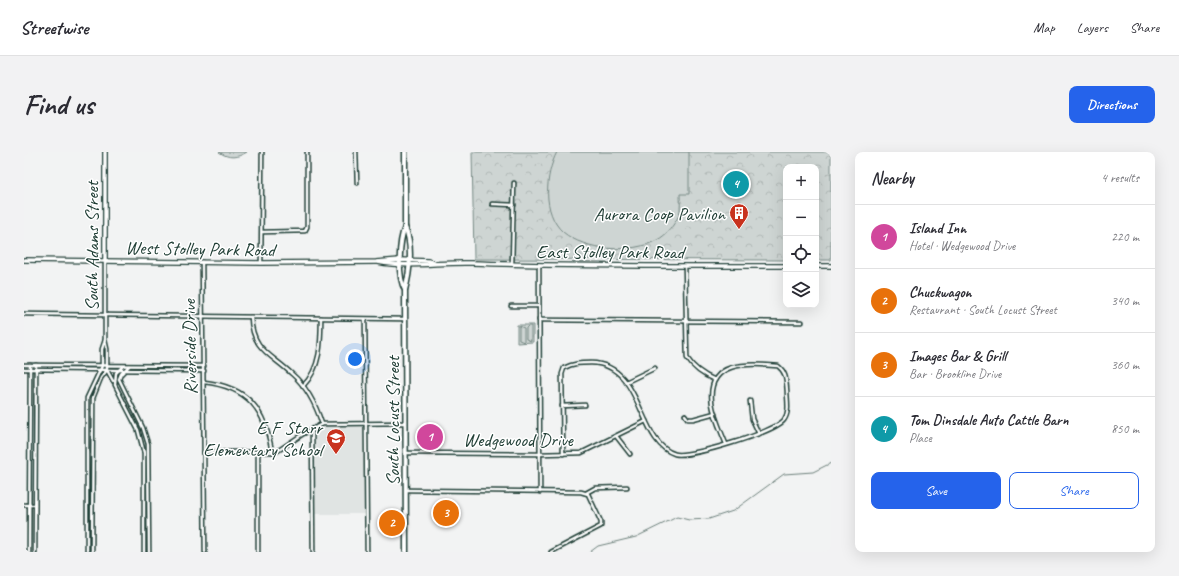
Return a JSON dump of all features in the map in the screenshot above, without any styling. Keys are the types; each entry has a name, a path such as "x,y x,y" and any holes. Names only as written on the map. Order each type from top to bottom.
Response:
{"main road":[{"name":"South Locust Street","path":"405,290 402,285 401,262 402,236 405,227 406,152"},
{"name":"South Locust Street","path":"405,227 409,235 409,260 405,290 406,552"}],"street":[{"name":"South Adams Street","path":"105,152 105,340"},
{"path":"261,263 262,152"},
{"path":"262,232 305,231 307,227 307,152"},
{"path":"356,152 357,183"},
{"path":"512,265 514,183"},
{"path":"492,204 514,205"},
{"name":"West Stolley Park Road","path":"24,260 261,263 401,262 409,260"},
{"name":"East Stolley Park Road","path":"409,260 428,261 434,263 512,265 783,266"},
{"name":"Riverside Drive","path":"202,262 205,552"},
{"name":"West Stolley Park Road","path":"401,262 408,265"},
{"name":"East Stolley Park Road","path":"408,265 428,265 434,263"},
{"path":"539,265 540,492"},
{"path":"685,266 687,358 693,367 703,375 715,380"},
{"path":"819,266 831,266"},
{"path":"511,306 539,306"},
{"path":"24,314 406,320"},
{"path":"251,317 252,334 261,349 294,375 303,386 318,412 322,424"},
{"path":"303,386 312,374 318,361 321,347 321,318"},
{"path":"365,319 366,552"},
{"path":"539,320 802,322"},
{"path":"87,552 87,398 102,366 102,349 105,340"},
{"path":"92,552 93,398 101,378 108,366 108,349 105,340"},
{"path":"563,454 562,374 564,368 571,364 596,363 609,366 618,372 626,382 646,421 658,440 666,449 674,454 683,455 697,454 779,426 788,413 786,376 783,370 778,366 739,365 729,367 715,380 712,396 715,413 726,444"},
{"path":"24,365 204,366"},
{"path":"30,365 30,552"},
{"path":"35,552 36,365"},
{"path":"102,366 107,370 115,385 138,430 143,446 144,552"},
{"path":"115,385 115,376 118,370 123,366"},
{"path":"128,366 120,376 120,384 143,428 148,444 150,552"},
{"path":"626,382 655,368"},
{"path":"24,369 204,371"},
{"path":"204,382 226,387 248,398 265,422 272,452"},
{"path":"750,401 752,419 759,434"},
{"path":"562,406 585,405"},
{"path":"685,415 688,419 693,420 715,413"},
{"name":"Wedgewood Drive","path":"406,453 581,453 646,421"},
{"path":"204,452 272,452 322,424 406,423"},
{"path":"312,429 313,552"},
{"path":"616,436 630,454"},
{"path":"258,452 258,552"},
{"path":"406,490 586,493 595,488 627,487"},
{"path":"551,552 601,526 592,501 586,493"},
{"path":"24,505 35,505"}],"shaded area":[{"path":"324,426 364,426 364,514 315,514 313,430"}],"green space":[{"path":"219,152 247,152 240,156 230,157"},
{"path":"472,152 831,152 831,260 819,260 819,164 783,164 783,260 474,259"},
{"path":"557,152 689,152 689,194 680,194 679,215 670,229 657,240 647,244 622,249 596,247 583,243 563,232 556,224 552,215 549,204 548,182 553,161"},
{"path":"517,325 533,325 533,342 517,343"},
{"path":"519,326 524,328 524,342 519,340"},
{"path":"531,326 531,341 526,339 526,328"}],"waterway":[{"path":"590,552 598,546 636,537 677,517 689,520 709,519 733,511 784,474 813,472 831,463"}],"place":[{"name":"Tom Dinsdale Auto Cattle Barn","path":"736,184"},
{"name":"Aurora Coop Pavilion","path":"739,230"},
{"name":"Island Inn","path":"430,437"},
{"name":"E F Starr Elementary School","path":"336,455"},
{"name":"Images Bar & Grill","path":"446,513"},
{"name":"Chuckwagon","path":"392,523"}]}
